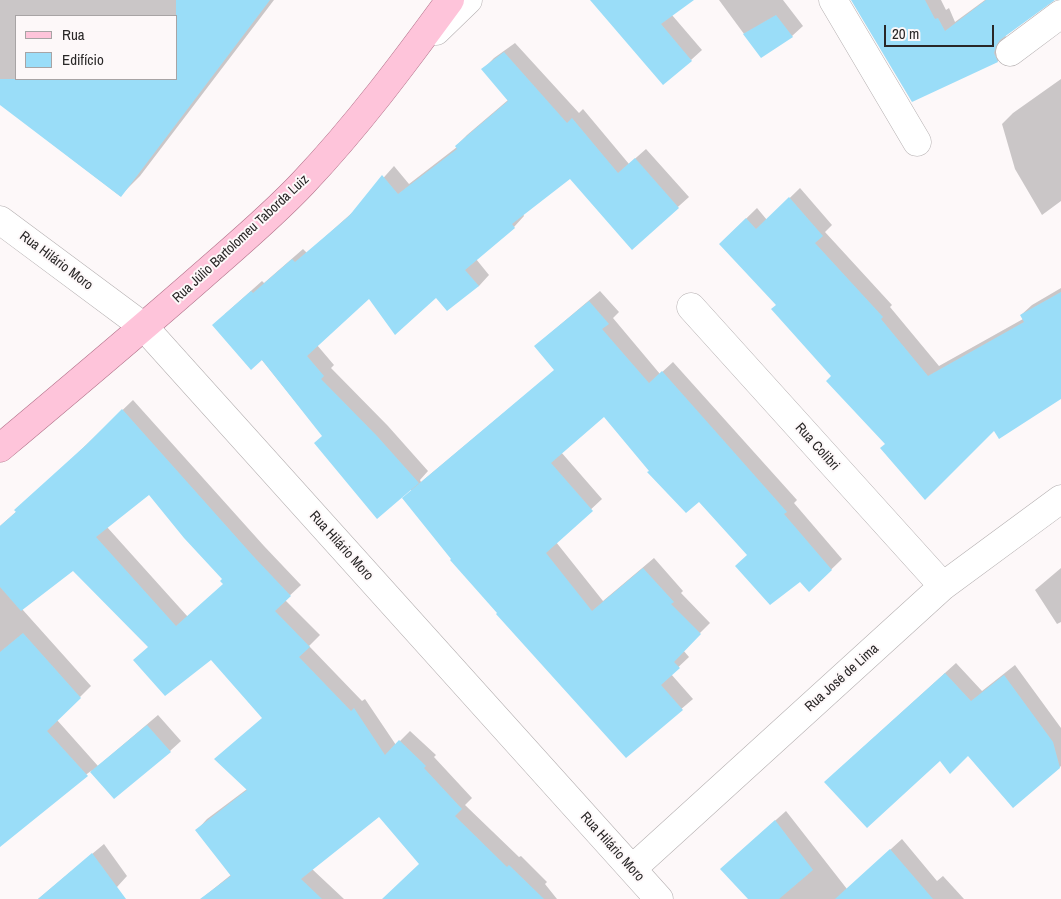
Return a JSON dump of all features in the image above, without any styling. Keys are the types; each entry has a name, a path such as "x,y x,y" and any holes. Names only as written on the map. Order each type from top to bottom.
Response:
{"main road":[{"name":"Rua Júlio Bartolomeu Taborda Luiz","path":"0,448 246,238 302,184 353,126 408,58 450,0"}],"street":[{"path":"408,58 468,0"},
{"path":"833,0 917,142"},
{"path":"1010,52 1061,14"},
{"name":"Rua Hilário Moro","path":"0,220 144,327 659,899"},
{"name":"Rua Colibri","path":"691,307 943,586"},
{"name":"Rua José de Lima","path":"632,869 943,586 1061,499"}],"building":[{"path":"176,0 270,0 121,197 0,105 0,79 178,80 178,15 176,15"},
{"path":"590,0 694,0 661,24 692,61 663,85"},
{"path":"851,0 925,0 935,19 938,18 945,31 986,0 1055,0 1000,40 994,53 998,62 912,102"},
{"path":"776,15 793,37 761,58 743,34"},
{"path":"504,52 567,123 572,118 618,173 635,158 679,208 632,250 570,179 512,224 515,228 465,270 479,286 447,311 436,298 395,335 369,299 307,356 324,376 321,379 377,436 419,483 377,519 314,443 322,436 262,360 251,370 212,325 292,259 295,262 349,216 382,175 398,194 457,149 455,146 508,101 481,69"},
{"path":"789,197 823,236 815,243 883,317 881,319 928,376 1024,322 1020,315 1061,292 1061,399 999,439 994,431 925,500 880,448 885,444 826,381 831,376 771,309 776,305 719,244 746,218 756,229"},
{"path":"589,301 609,324 602,329 649,383 662,371 787,512 784,514 832,570 809,592 800,582 770,605 735,566 747,555 699,502 686,513 647,472 649,471 604,417 551,463 593,511 546,553 592,611 643,568 674,602 671,604 701,634 674,662 680,668 661,685 683,710 626,758 496,614 450,560 402,498 554,370 534,346"},
{"path":"122,409 291,596 275,611 310,647 299,657 351,711 354,708 385,755 399,740 426,766 424,768 462,809 455,816 507,867 509,865 544,899 382,899 419,864 379,817 301,879 322,899 200,899 231,876 195,830 247,790 214,759 262,718 211,660 165,696 133,660 148,647 73,571 21,611 0,587 0,526 16,512 14,510 86,445","holes":["149,495 184,538 222,579 220,581 223,584 176,626 96,537"]},
{"path":"23,633 81,698 47,731 88,776 0,847 0,652"},
{"path":"945,673 971,701 1004,675 1053,742 1060,768 1013,808 968,756 950,774 940,761 867,828 824,782"},
{"path":"147,725 171,752 114,799 90,772"},
{"path":"775,820 813,870 779,899 748,899 720,869"},
{"path":"890,849 933,899 835,899"},
{"path":"92,853 126,899 38,899"}]}
